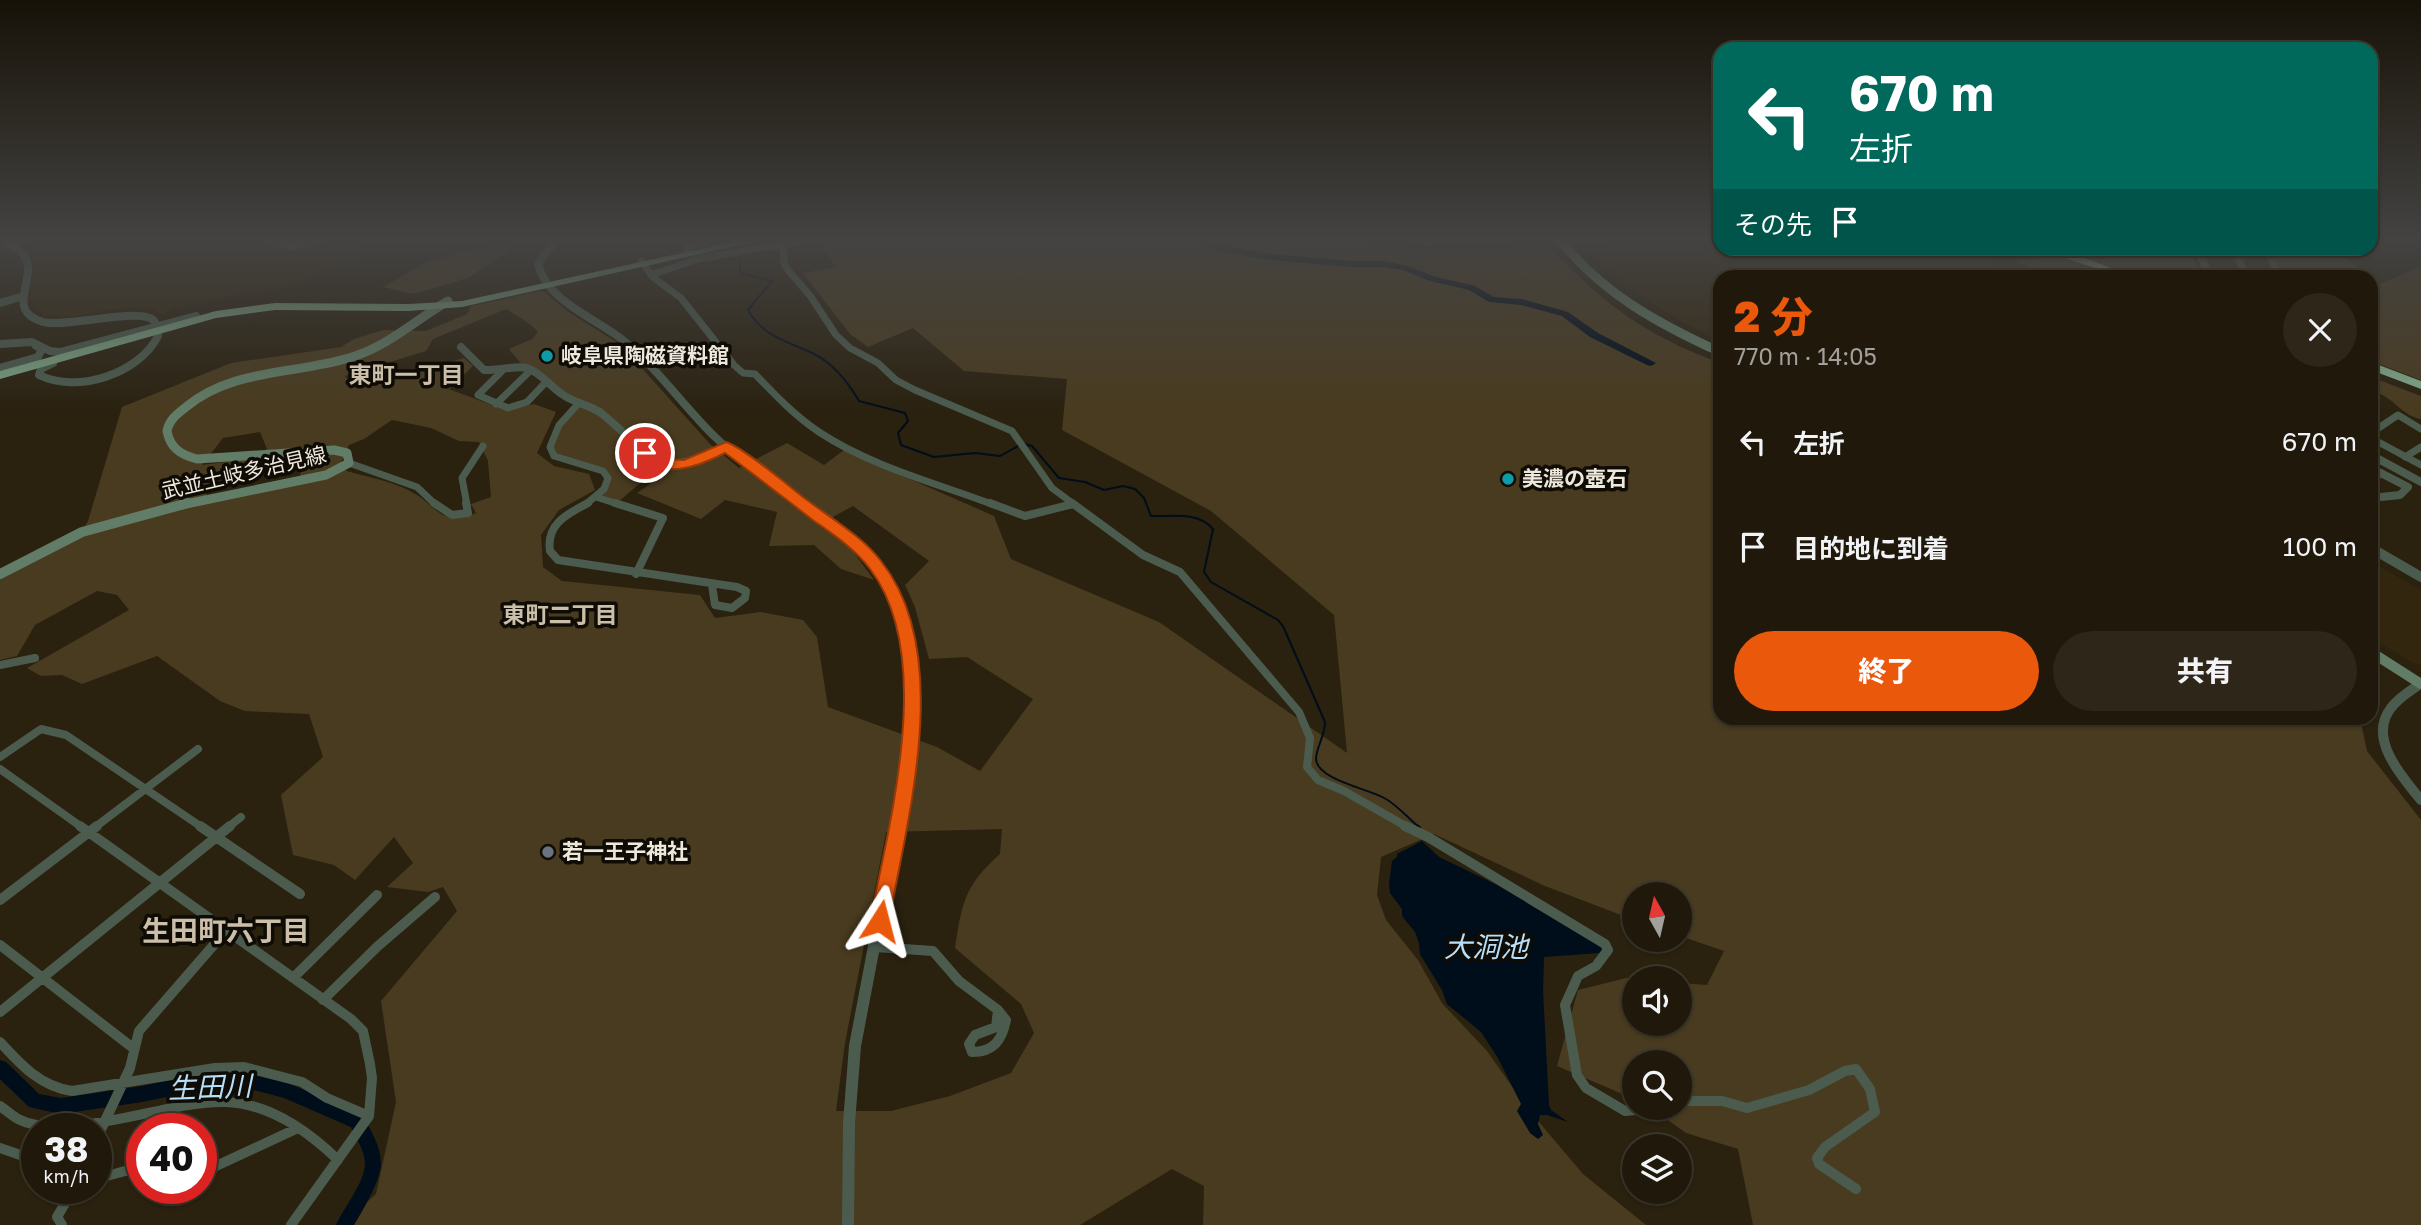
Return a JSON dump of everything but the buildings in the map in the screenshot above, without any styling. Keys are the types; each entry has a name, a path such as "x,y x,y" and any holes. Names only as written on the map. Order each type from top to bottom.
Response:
{"highway":[{"path":"1,372 210,316 250,309 335,304 418,313 472,298"},
{"path":"1,372 196,316 288,302 443,304 491,298"},
{"path":"2378,369 2421,386"},
{"path":"2378,375 2421,391"}],"main road":[{"path":"1621,298 1664,326 1713,347"},
{"path":"1629,298 1713,346"},
{"path":"418,313 484,300"},
{"name":"武並土岐多治見線","path":"0,574 82,532 109,523 215,496 326,475 349,463 347,453 334,450 197,459 176,450 166,434 167,428 180,411 219,387 263,372 316,365 357,355 418,313"},
{"path":"2378,648 2421,676"},
{"path":"2378,656 2421,684"}],"street":[{"path":"1,372 33,372 38,380 48,384 80,383 116,373 146,359 158,348 161,335 157,320 149,316 133,314 73,324 47,323 23,312 22,298"},
{"path":"564,298 576,310 627,343 726,446 856,545 888,582 903,615 913,674 909,761 859,1021 853,1073 848,1225"},
{"path":"681,298 734,365 743,373 755,374 793,412 831,440 919,479 1025,516 1073,504"},
{"path":"812,298 836,335 850,348 878,363 896,380 915,390 1012,430 1052,488 1136,550 1180,572 1300,712 1310,738 1307,767 1314,777 1429,838 1608,947 1604,958 1578,976 1565,1004 1577,1075 1586,1088 1622,1109"},
{"path":"0,345 32,342 50,351 60,352 196,316"},
{"path":"124,340 50,364 41,369 39,375 47,381 69,383 116,371 138,362 152,351 161,335"},
{"path":"0,345 30,344 42,349 42,353 35,359 1,372"},
{"path":"461,347 484,370 502,372 524,367 531,370 578,404 598,411 653,460 662,464 692,463 726,446"},
{"path":"496,404 531,370"},
{"path":"502,372 478,395 508,408 527,402 546,383"},
{"path":"578,404 561,420 550,440 549,449 551,454 561,460 602,470 607,475 607,483 596,497 554,524 550,552 555,560 712,585"},
{"path":"2378,428 2398,415 2421,429"},
{"path":"2378,442 2421,465"},
{"path":"349,463 417,487 444,512 462,514 468,513 462,478 465,469 483,446"},
{"path":"2405,457 2421,448"},
{"path":"2378,459 2421,482"},
{"path":"2378,471 2408,487 2400,495 2378,497"},
{"path":"2378,476 2382,473"},
{"path":"596,497 663,518 636,574"},
{"path":"2378,552 2421,577"},
{"path":"0,664 35,658"},
{"path":"2421,684 2399,700 2387,713 2384,732 2389,754 2421,800"},
{"path":"0,757 41,729 66,735 300,894"},
{"path":"0,900 198,748"},
{"path":"0,769 363,1031 372,1078 369,1116 291,1225"},
{"path":"0,1012 241,817"},
{"path":"293,978 377,895"},
{"path":"323,1000 378,946 435,897"},
{"path":"109,1113 130,1068 139,1031 225,932"},
{"path":"0,945 133,1048"},
{"path":"875,947 933,951 960,982 993,1002 1006,1020 1000,1040 996,1047 984,1053 972,1052 969,1044 975,1035 996,1027 998,1009"},
{"path":"0,1042 32,1075 50,1088 72,1091 215,1068 244,1067 302,1082 327,1098 369,1116"},
{"path":"1692,1099 1722,1101 1747,1108 1809,1090 1845,1071 1856,1069 1861,1073 1876,1104 1875,1112 1825,1147 1817,1158 1819,1164 1856,1189"},
{"path":"112,1119 184,1104 227,1102 258,1108 298,1128 324,1145 338,1160"},
{"path":"0,1106 21,1119"},
{"path":"217,1166 298,1128"},
{"path":"0,1148 21,1155"},
{"path":"62,1225 57,1217 65,1204"}],"shaded area":[{"path":"224,298 174,308 163,314 145,307 108,310 74,317 43,316 30,300"},
{"path":"507,298 552,298 567,311 621,345 710,444 739,468 787,443 824,465 844,450 994,516 1011,559 1159,622 1347,753 1334,615 1211,511 1062,430 1067,379 964,371 913,328 868,347 850,334 822,298 1604,298 1648,329 1713,360 1713,725 2361,725 2367,751 2421,820 2421,1225 1753,1225 1738,1149 1686,1133 1668,1120 1692,1120 1692,1050 1622,1050 1622,1094 1557,1066 1578,990 1622,979 1622,1036 1692,1036 1692,984 1707,985 1724,951 1692,940 1692,882 1622,882 1622,915 1545,886 1434,834 1381,857 1377,895 1386,920 1418,960 1442,1003 1487,1051 1528,1109 1583,1174 1646,1225 1203,1225 1204,1186 1172,1169 1080,1225 341,1225 376,1194 396,1102 381,1001 457,911 443,887 428,892 387,887 413,863 394,837 355,880 334,865 293,855 281,795 323,757 309,714 245,711 220,701 157,656 82,684 62,675 41,676 27,668 129,610 117,595 97,591 35,625 17,656 0,660 0,578 79,537 88,521 122,407 231,363 341,347 354,339 383,330 426,331 467,314 471,306","holes":["506,309 538,332 532,339 509,349 524,367 578,404 550,440 551,454 607,475 600,494 617,503 667,460 687,460 707,451 715,457 693,466 670,470 637,493 701,519 725,500 777,512 769,546 814,545 841,569 874,580 850,547 818,525 853,506 929,561 905,585 915,607 929,659 967,657 1033,699 980,771 937,747 828,707 817,637 803,620 761,612 715,618 700,595 562,581 543,567 541,535 559,510 595,490 589,474 554,466 537,453 556,412 534,404 505,410 449,389 473,366 464,358 387,380 377,374 348,380 345,376 426,351 433,339","392,420 431,428 459,441 479,442 488,461 491,497 471,504 476,513 454,518 446,516 403,488 347,471 340,465 349,445 364,439","260,432 267,449 249,459 202,465 223,438","302,464 299,483 211,500 202,488 230,475","1002,829 1000,854 979,876 967,896 955,948 1021,1004 1034,1033 1011,1073 950,1096 891,1111 836,1111 845,1043 886,832"]},
{"path":"1644,298 1713,298 1713,337"},
{"path":"2378,298 2421,298 2421,380 2378,364"},
{"path":"2378,380 2421,396 2421,419 2408,414 2379,393"},
{"path":"2378,566 2421,590 2421,664 2413,663 2378,642"}],"water":[{"name":"大洞池","path":"1422,841 1439,857 1497,885 1604,948 1599,953 1544,957 1543,991 1549,1105 1551,1110 1568,1122 1540,1115 1538,1124 1543,1135 1538,1139 1530,1133 1517,1111 1521,1104 1498,1058 1481,1032 1447,1004 1442,990 1420,954 1415,932 1402,916 1402,909 1390,893 1392,861 1397,854"}],"waterway":[{"path":"758,298 748,310 761,327 828,363 845,380 859,401 905,413 908,421 898,433 901,445 934,457 975,453 1000,456 1018,446"},
{"path":"1489,298 1522,302 1565,314 1594,335 1651,363"},
{"path":"1024,444 1032,446 1059,478 1085,482 1104,490 1123,486 1135,489 1144,498 1151,516 1192,517 1207,523 1213,529 1204,572 1211,582 1278,620 1283,626 1325,722 1316,755 1319,766 1334,778 1386,799 1420,828 1418,826"},
{"name":"生田川","path":"0,1068 35,1101 61,1106 195,1083 247,1080 285,1090 357,1121 369,1146 373,1164 364,1191 345,1225"}],"place":[{"name":"岐阜県陶磁資料館","path":"547,356"},
{"name":"美濃の壺石","path":"1508,479"},
{"name":"若一王子神社","path":"548,852"}],"district":[{"name":"東町一丁目","path":"406,375"},
{"name":"東町二丁目","path":"560,615"},
{"name":"生田町六丁目","path":"226,931"}],"route":[{"path":"645,453 662,464 673,465 692,463 726,446 856,545 876,565 897,599 908,632 911,652 912,716 901,817 892,843 880,921"}]}
